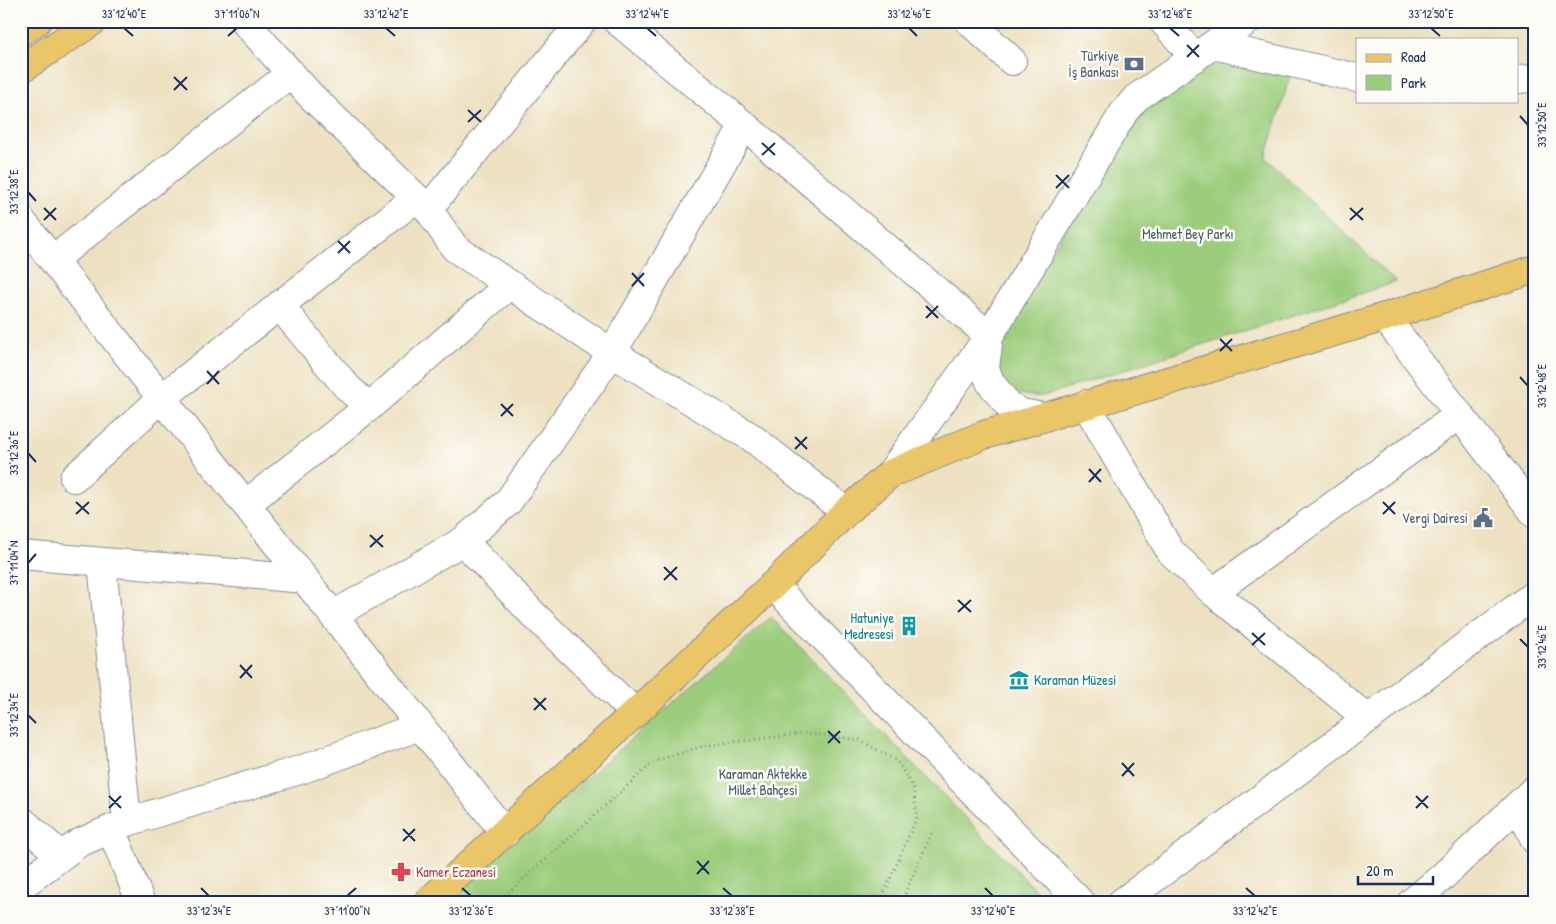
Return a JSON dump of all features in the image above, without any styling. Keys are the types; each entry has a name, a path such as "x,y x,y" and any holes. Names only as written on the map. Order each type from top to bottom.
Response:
{"main road":[{"path":"21,32 37,21"},
{"path":"21,68 93,21"},
{"path":"427,903 773,585 846,512 890,474 984,435 1385,317 1535,269"}],"street":[{"path":"244,21 310,95 422,204 455,248 612,353 751,437 846,512"},
{"path":"74,478 162,398 279,305 422,204 582,21"},
{"path":"617,21 744,125 989,336"},
{"path":"969,21 1012,61"},
{"path":"1163,21 1204,51 1356,78"},
{"path":"890,474 989,336 1124,112 1136,98 1247,21"},
{"path":"53,260 291,73"},
{"path":"1518,80 1535,78"},
{"path":"333,615 463,541 508,502 612,353 744,125"},
{"path":"21,220 505,832"},
{"path":"246,504 369,407 509,285"},
{"path":"279,305 348,387 369,407"},
{"path":"1385,317 1535,514"},
{"path":"989,336 985,368 990,382 1008,405 1021,413 1043,417"},
{"path":"1086,404 1170,551 1213,592 1368,718"},
{"path":"1213,592 1459,415"},
{"path":"463,541 532,613 635,713"},
{"path":"21,555 305,579"},
{"path":"102,563 119,826 141,903"},
{"path":"773,585 1081,903"},
{"path":"1121,903 1535,594"},
{"path":"21,886 78,844 119,826 303,769 420,726"},
{"path":"1526,797 1535,840"},
{"path":"1411,903 1441,878 1526,797"},
{"path":"21,820 61,856"}],"path":[{"path":"497,903 655,761 703,746 806,733 860,740 897,760 913,787 917,817 880,903"},
{"path":"901,903 933,830"}],"green space":[{"name":"Mehmet Bey Parkı","path":"1213,54 1291,73 1266,158 1396,282 1043,396 1030,396 1012,391 1002,379 993,349 1142,103"},
{"name":"Karaman Aktekke Millet Bahçesi","path":"771,617 1048,903 443,903"}],"place":[{"name":"Türkiye İş Bankası","path":"1134,64"},
{"name":"Vergi Dairesi","path":"1483,518"},
{"name":"Hatuniye Medresesi","path":"909,626"},
{"name":"Karaman Müzesi","path":"1019,680"},
{"name":"Kamer Eczanesi","path":"401,872"}]}
